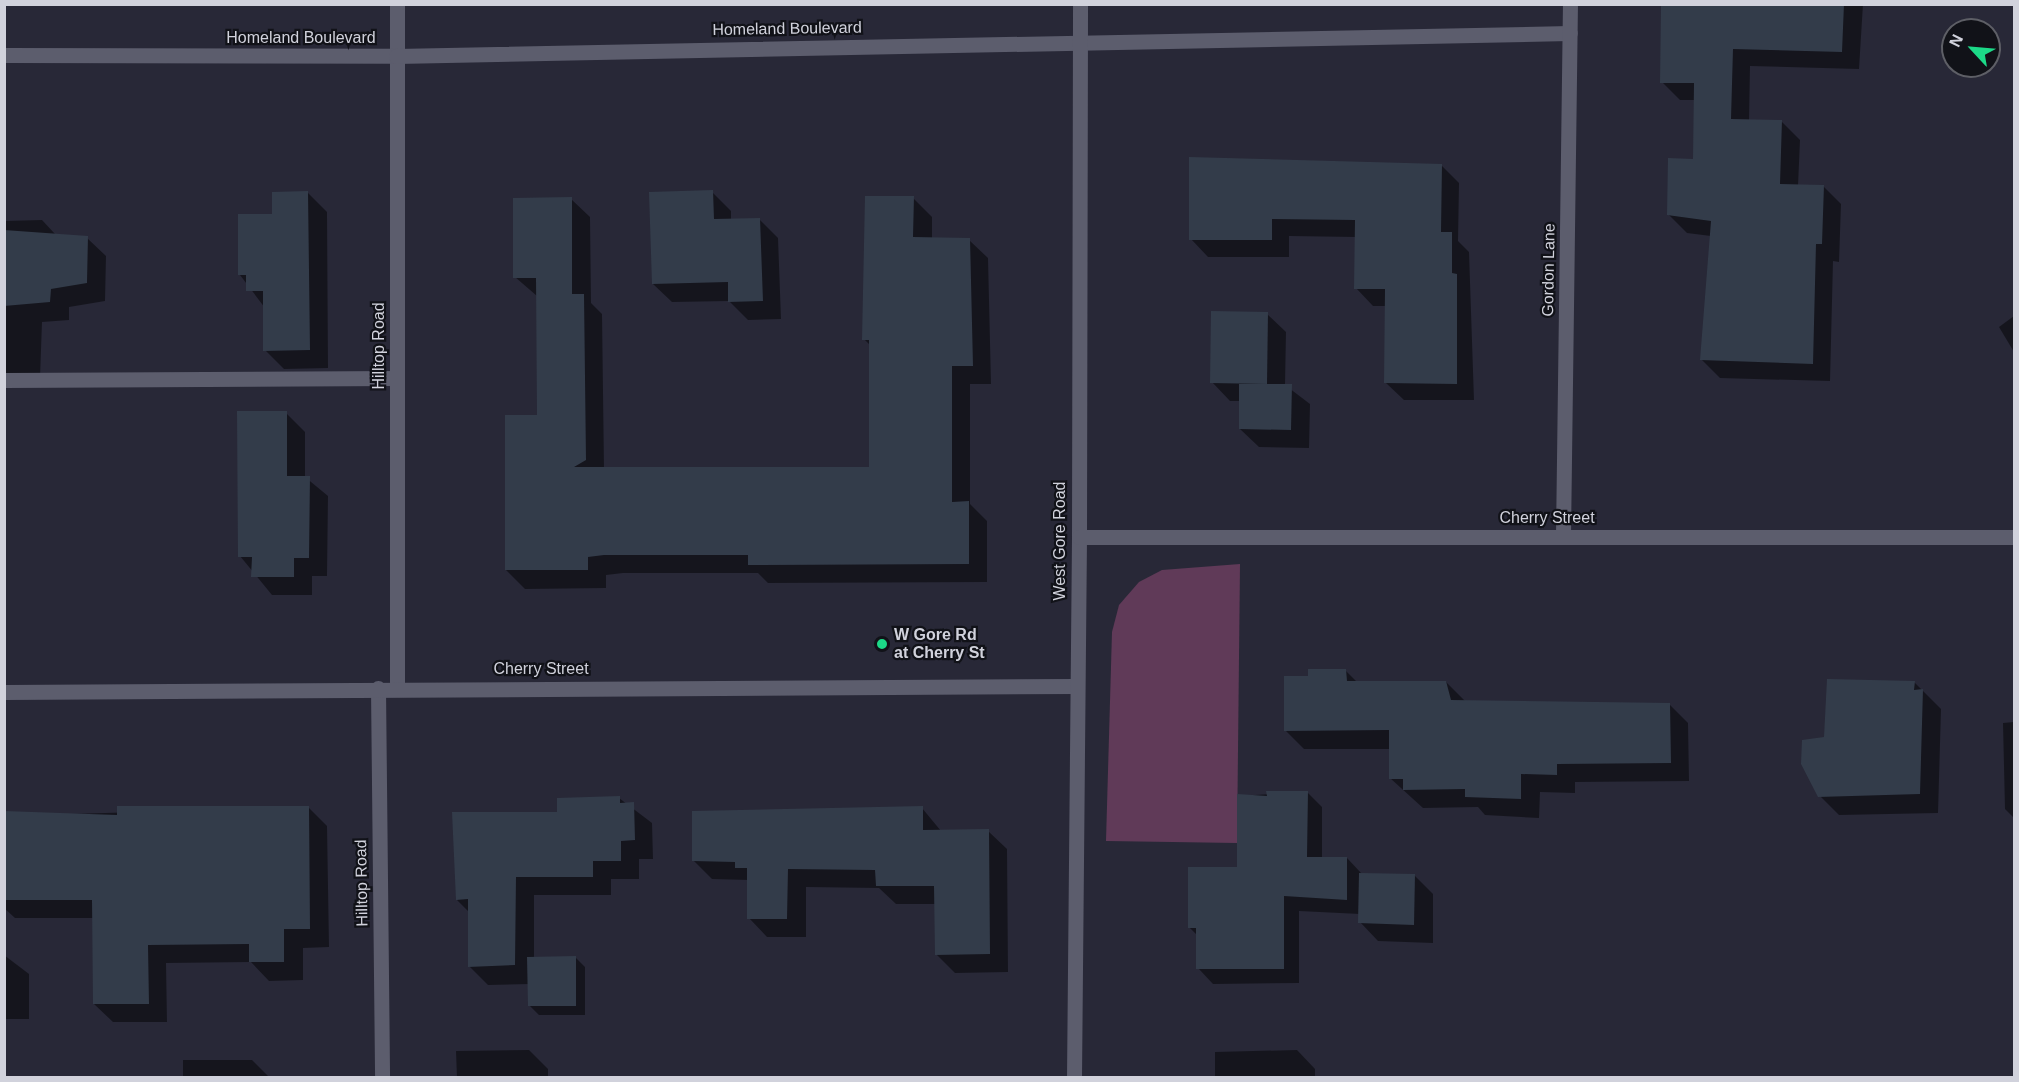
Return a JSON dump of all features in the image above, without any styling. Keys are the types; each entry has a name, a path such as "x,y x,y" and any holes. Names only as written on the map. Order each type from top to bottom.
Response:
{"street":[{"name":"Hilltop Road","path":"397,4 397,687"},
{"name":"West Gore Road","path":"1074,1077 1079,537 1080,4"},
{"name":"Gordon Lane","path":"1563,536 1570,4"},
{"name":"Homeland Boulevard","path":"4,56 396,56 1569,33"},
{"path":"4,380 397,378"},
{"name":"Cherry Street","path":"1079,537 2014,537"},
{"name":"Cherry Street","path":"4,692 397,687 1077,686"},
{"name":"Hilltop Road","path":"378,688 382,1077"}],"shaded area":[{"path":"1240,564 1237,843 1106,841 1112,632 1119,605 1139,582 1162,570"}],"building":[{"path":"1844,4 1842,52 1733,49 1731,119 1782,120 1780,184 1824,185 1822,244 1816,244 1813,364 1700,360 1711,221 1667,215 1668,158 1693,159 1694,83 1660,83 1661,6"},
{"path":"1189,157 1442,164 1441,232 1452,232 1452,273 1457,274 1457,384 1384,383 1385,289 1354,289 1355,220 1272,219 1272,240 1189,240"},
{"path":"713,190 714,219 760,218 763,301 728,302 728,282 652,284 649,192"},
{"path":"308,191 310,350 263,351 263,291 246,291 246,275 238,275 238,214 272,214 272,192"},
{"path":"865,196 914,196 913,237 970,238 973,366 952,366 952,502 969,501 969,564 748,565 748,555 604,555 588,557 588,570 505,570 505,415 537,415 536,278 513,278 513,198 572,197 572,294 584,294 586,460 574,467 869,467 869,340 862,340"},
{"path":"4,230 88,236 87,283 51,289 50,302 4,306"},
{"path":"1211,311 1268,312 1267,384 1210,383"},
{"path":"1239,384 1292,384 1291,430 1239,429"},
{"path":"237,411 287,411 287,476 310,476 309,558 294,558 294,577 251,577 252,557 238,557"},
{"path":"1308,669 1346,669 1347,681 1446,681 1451,700 1670,703 1671,763 1557,764 1557,775 1521,774 1521,799 1465,797 1465,789 1403,790 1403,779 1389,779 1389,730 1284,731 1284,676 1308,676"},
{"path":"1827,679 1915,681 1914,690 1923,689 1920,794 1818,797 1801,764 1802,740 1824,737"},
{"path":"1266,791 1308,791 1307,857 1347,857 1347,900 1284,896 1284,969 1196,969 1196,928 1188,928 1188,867 1237,867 1237,794 1267,796"},
{"path":"620,796 620,803 634,802 635,840 621,841 621,861 593,861 593,877 516,877 515,965 468,967 468,899 456,900 452,812 557,812 557,798"},
{"path":"117,806 309,806 310,929 284,929 284,962 249,962 249,944 148,945 149,1004 93,1004 92,900 4,900 4,811 117,815"},
{"path":"923,806 923,830 989,829 990,954 935,955 934,886 876,886 875,870 788,869 787,919 747,919 747,868 735,868 735,862 692,861 692,811"},
{"path":"1359,873 1415,874 1414,925 1358,923"},
{"path":"576,956 576,1006 528,1006 527,957"}],"place":[{"name":"W Gore Rd at Cherry St","path":"882,644"}]}
